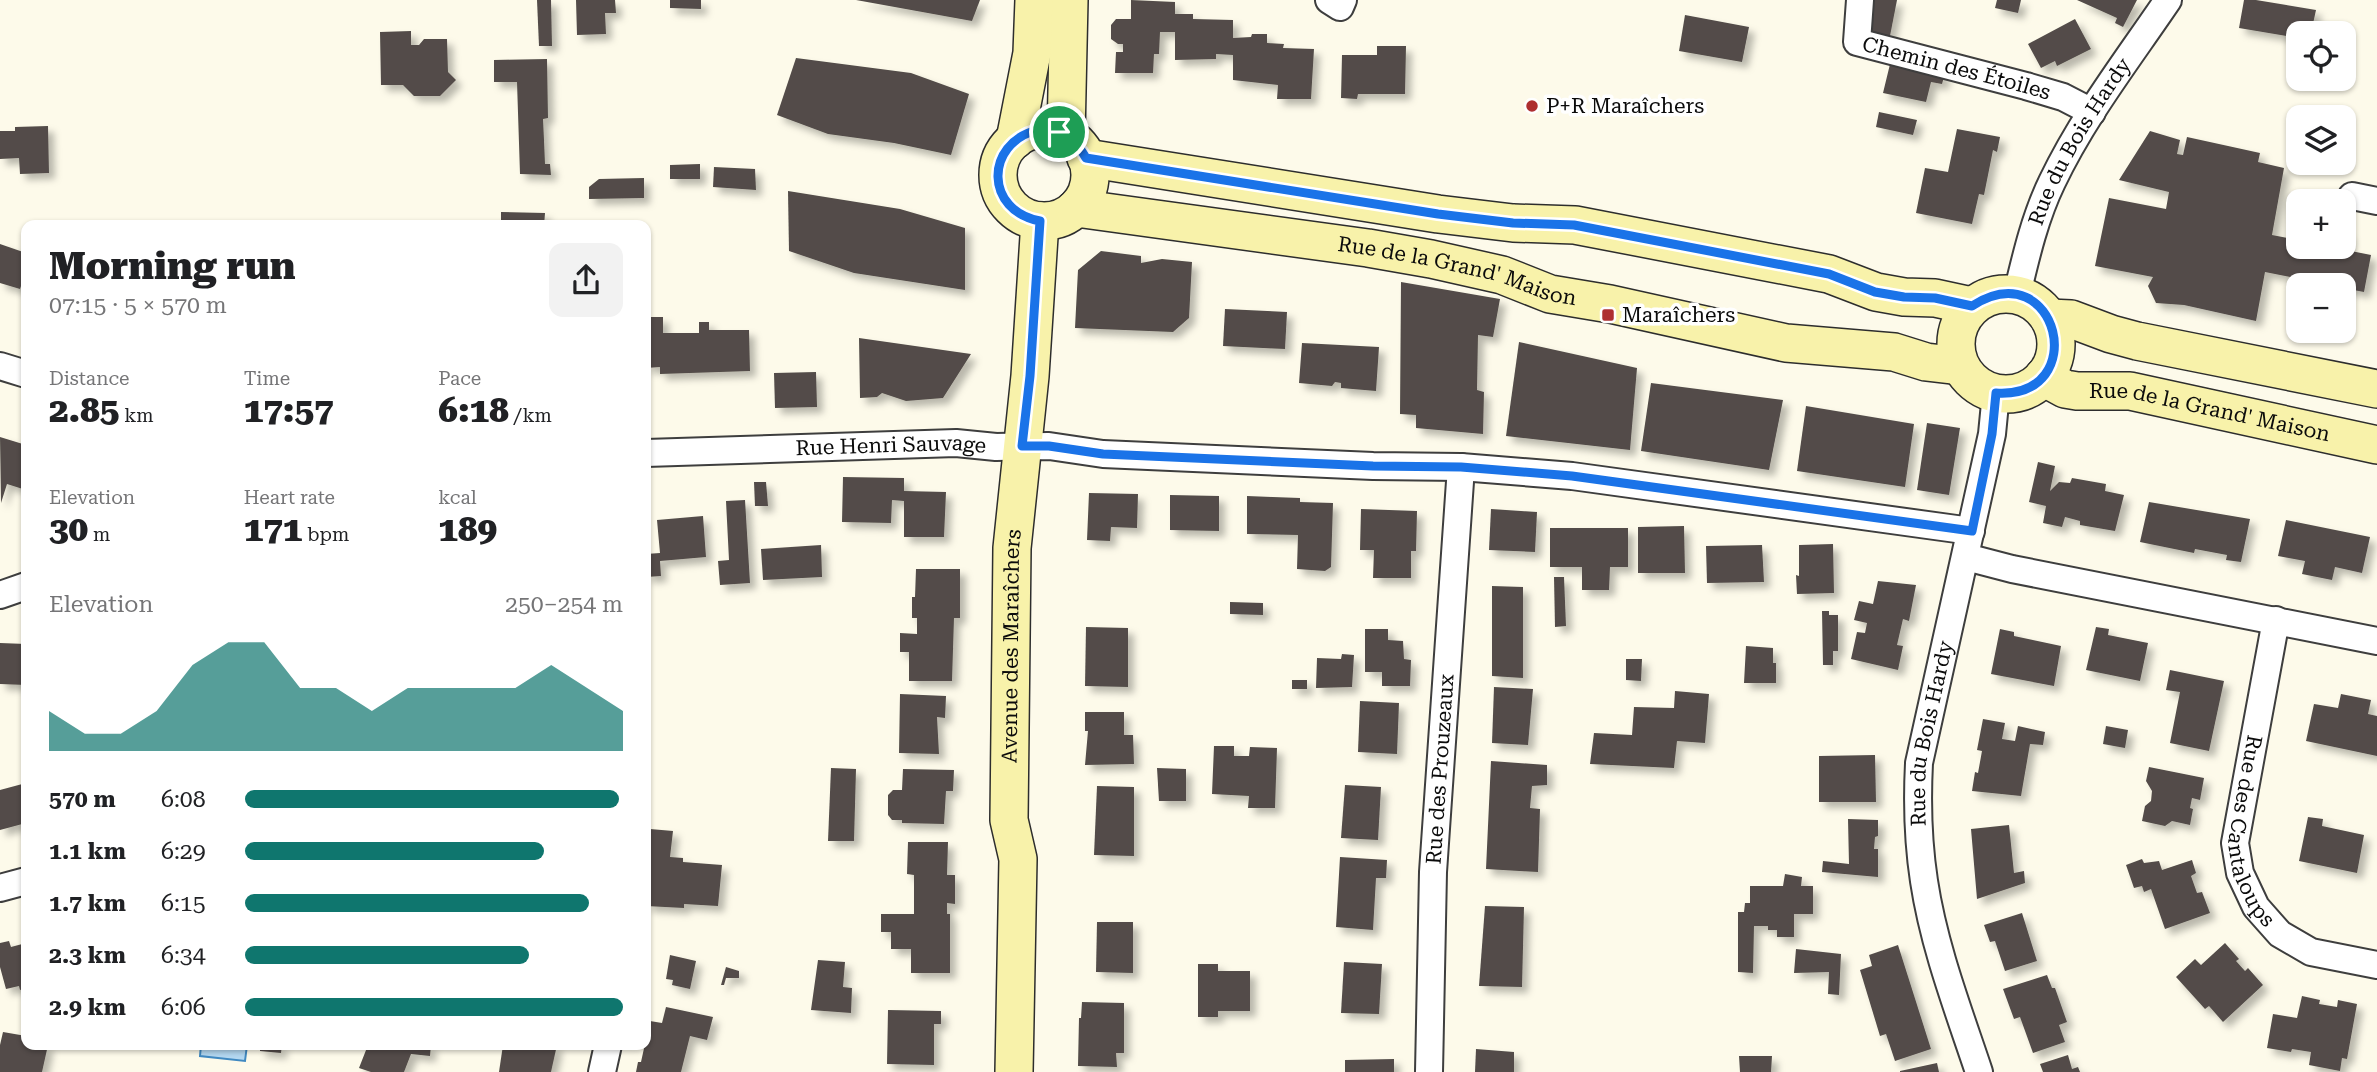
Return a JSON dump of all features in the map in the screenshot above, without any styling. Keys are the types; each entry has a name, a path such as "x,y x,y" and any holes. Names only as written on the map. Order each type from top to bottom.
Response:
{"main road":[{"path":"1015,140 1032,53 1034,0"},
{"path":"1069,0 1076,147"},
{"path":"1037,130 1052,130 1076,147 1089,166 1086,193 1076,208 1059,218 1040,221 1021,215 1006,202 998,184 999,164 1008,146 1015,140 1037,130"},
{"path":"1076,147 1438,214 1513,223 1574,225 1829,274 1875,292 1935,298 1972,306"},
{"name":"Rue de la Grand' Maison","path":"1076,208 1431,259 1502,275 1550,294 1610,304 1786,343 1894,352 1926,362 1960,366"},
{"name":"Avenue des Maraîchers","path":"1014,1072 1018,859 1009,820 1012,548 1030,376 1040,221"},
{"path":"2001,293 2017,294 2040,307 2049,318 2055,332 2056,348 2052,363 2043,377 2022,391 1996,393 1975,383 1960,366 1955,343 1957,331 1962,317 1972,306 2001,293"},
{"path":"2049,318 2071,318 2137,341 2377,389"},
{"name":"Rue de la Grand' Maison","path":"2043,377 2065,389 2130,391 2377,444"}],"street":[{"path":"1329,0 1339,7 1343,0"},
{"name":"Chemin des Étoiles","path":"1860,0 1857,42 2039,89 2063,97 2092,112"},
{"name":"Rue du Bois Hardy","path":"2017,294 2040,210 2064,159 2092,112 2168,0"},
{"path":"0,366 21,372"},
{"name":"Rue du Bois Hardy","path":"1979,1072 1945,972 1934,930 1924,881 1917,811 1919,763 1992,434 1996,393"},
{"name":"Rue Henri Sauvage","path":"651,453 956,443 996,447 1049,446 1117,454 1373,466 1461,467 1572,476 1969,544"},
{"name":"Rue des Prouzeaux","path":"1429,1072 1433,872 1461,467"},
{"path":"1969,544 2012,569 2377,641"},
{"path":"0,595 21,588"},
{"name":"Rue des Cantaloups","path":"2276,620 2235,843 2240,873 2256,907 2280,934 2311,952 2377,965"},
{"path":"0,888 21,882"},
{"path":"602,1072 607,1050"}],"water":[{"path":"201,1050 246,1050 245,1061 200,1056"}],"building":[{"path":"537,0 551,0 552,46 539,46"},
{"path":"576,0 615,0 616,13 605,13 606,34 577,35"},
{"path":"670,0 701,0 701,9 670,8"},
{"path":"856,0 980,0 972,21"},
{"path":"1131,0 1175,2 1175,14 1193,14 1193,19 1233,20 1233,38 1267,34 1267,43 1284,44 1283,48 1314,49 1311,99 1277,99 1278,85 1233,80 1233,55 1216,54 1216,59 1175,60 1175,32 1160,32 1159,54 1154,54 1153,73 1115,73 1116,52 1123,52 1123,44 1111,39 1111,25 1116,19 1131,19"},
{"path":"1873,0 1897,0 1890,36 1868,31"},
{"path":"1997,0 2021,0 2018,13 1995,8"},
{"path":"2077,0 2137,0 2123,27 2115,23 2117,18"},
{"path":"2244,0 2316,10 2314,21 2286,21 2286,36 2239,28"},
{"path":"1685,15 1749,27 1742,62 1679,51"},
{"path":"2075,19 2091,49 2057,66 2055,61 2041,68 2028,44"},
{"path":"411,31 411,45 419,45 424,39 447,39 448,72 456,80 440,96 414,96 403,85 381,85 380,32"},
{"path":"1377,46 1406,46 1405,94 1358,94 1357,99 1341,98 1342,55 1377,55"},
{"path":"796,58 911,73 969,94 951,155 894,143 828,134 777,115"},
{"path":"547,59 548,118 543,119 545,164 550,164 551,175 520,174 517,82 494,82 494,60"},
{"path":"1891,60 1945,73 1942,84 1931,82 1926,102 1883,93"},
{"path":"1879,112 1917,120 1913,135 1876,127"},
{"path":"48,126 49,173 20,174 19,158 0,159 0,131 15,131 15,127"},
{"path":"1957,129 2000,137 1997,152 1993,150 1984,195 1979,194 1972,224 1916,213 1925,168 1948,172"},
{"path":"2150,131 2180,140 2177,154 2183,155 2187,137 2260,153 2258,162 2284,168 2272,235 2286,238 2286,259 2356,259 2356,252 2371,255 2364,292 2356,290 2356,273 2286,273 2286,276 2265,272 2256,321 2184,305 2156,303 2148,286 2153,277 2095,266 2109,198 2166,209 2169,192 2119,180"},
{"path":"700,164 700,179 670,179 670,165"},
{"path":"714,167 755,169 756,190 713,187"},
{"path":"644,178 644,198 589,199 589,187 599,179"},
{"path":"788,191 900,209 965,228 965,290 854,273 789,251"},
{"path":"501,212 545,213 544,220 501,220"},
{"path":"0,244 21,251 21,286 20,289 0,283"},
{"path":"1101,251 1141,256 1141,263 1162,259 1192,262 1189,318 1173,332 1075,328 1078,270"},
{"path":"1401,282 1500,299 1493,337 1478,335 1477,390 1484,392 1483,434 1416,428 1416,415 1400,414"},
{"path":"1225,309 1287,312 1285,349 1223,346"},
{"path":"651,317 663,317 663,333 699,333 699,322 709,322 709,330 749,330 750,371 660,374 660,367 651,368"},
{"path":"859,338 971,354 943,398 906,401 882,393 877,397 860,398"},
{"path":"1519,342 1637,368 1630,450 1506,436"},
{"path":"1302,343 1379,347 1376,391 1341,388 1341,383 1335,382 1332,386 1299,383"},
{"path":"816,372 817,407 775,408 774,373"},
{"path":"1651,383 1783,400 1769,470 1641,451"},
{"path":"1806,406 1914,424 1905,487 1797,471"},
{"path":"1927,423 1960,428 1949,495 1917,490"},
{"path":"0,437 21,443 21,488 7,484 1,503"},
{"path":"2038,462 2055,466 2050,491 2059,482 2070,483 2072,478 2106,484 2105,491 2124,495 2115,531 2080,525 2080,521 2065,517 2062,527 2043,523 2046,506 2029,502"},
{"path":"843,477 904,478 904,491 946,492 944,537 904,537 904,501 892,500 891,523 842,522"},
{"path":"754,482 766,482 768,506 755,506"},
{"path":"1089,493 1138,494 1137,528 1111,527 1110,541 1087,540"},
{"path":"1170,495 1219,496 1219,531 1170,530"},
{"path":"1247,496 1300,498 1300,502 1333,503 1331,567 1325,571 1297,569 1298,535 1247,534"},
{"path":"745,500 750,583 720,585 718,561 729,560 726,501"},
{"path":"2149,502 2250,519 2241,562 2226,560 2227,555 2195,549 2194,553 2140,542"},
{"path":"1361,509 1417,511 1416,551 1411,551 1411,578 1373,578 1374,550 1360,550"},
{"path":"1491,509 1537,512 1535,552 1489,550"},
{"path":"703,516 706,557 660,561 661,576 651,577 651,554 660,553 657,520"},
{"path":"2286,520 2370,537 2362,573 2335,567 2332,580 2302,574 2305,561 2278,556"},
{"path":"1684,526 1685,573 1638,573 1638,527"},
{"path":"1550,528 1628,528 1628,567 1610,567 1609,590 1582,590 1582,567 1550,567"},
{"path":"1833,544 1834,593 1797,594 1799,545"},
{"path":"821,545 822,577 763,580 761,549"},
{"path":"1762,545 1764,582 1707,583 1706,546"},
{"path":"916,569 960,569 960,618 954,618 952,681 909,681 909,652 900,652 900,633 917,634 917,618 912,618"},
{"path":"1554,577 1564,577 1566,626 1555,627"},
{"path":"1878,581 1916,585 1909,621 1903,619 1897,645 1903,646 1898,670 1851,659 1857,632 1865,633 1867,623 1854,620 1859,601 1873,604"},
{"path":"1492,586 1523,587 1523,678 1492,676"},
{"path":"1230,602 1263,603 1263,615 1230,614"},
{"path":"1822,611 1829,611 1829,615 1838,615 1838,651 1833,651 1833,665 1823,665"},
{"path":"1086,627 1128,628 1128,687 1085,686"},
{"path":"2096,627 2109,629 2108,635 2148,643 2140,681 2086,670"},
{"path":"1365,629 1388,629 1388,640 1403,641 1404,659 1411,660 1410,686 1382,686 1382,672 1365,672"},
{"path":"2000,629 2014,632 2014,636 2061,646 2054,686 1991,674"},
{"path":"0,643 21,644 21,685 0,684"},
{"path":"1746,646 1773,648 1776,683 1744,683"},
{"path":"1342,654 1354,655 1352,687 1316,688 1317,658 1341,659"},
{"path":"1626,659 1642,659 1641,681 1626,680"},
{"path":"2170,670 2224,681 2209,751 2170,743 2180,692 2166,690"},
{"path":"1292,680 1307,680 1307,689 1292,689"},
{"path":"1494,687 1533,689 1528,745 1492,743"},
{"path":"1675,691 1709,694 1705,743 1677,741 1674,768 1590,764 1594,733 1632,735 1634,707 1674,708"},
{"path":"900,694 946,696 945,718 937,717 939,754 899,753"},
{"path":"2341,694 2371,700 2368,714 2377,716 2377,756 2306,741 2314,704 2338,708"},
{"path":"1360,701 1399,703 1397,754 1358,752"},
{"path":"1085,712 1124,712 1124,735 1133,735 1134,764 1085,765 1088,731 1085,731"},
{"path":"1983,719 2005,723 2002,739 2015,741 2018,726 2045,732 2043,745 2030,744 2021,796 1972,791 1982,751 1977,750"},
{"path":"2106,726 2128,730 2125,748 2103,744"},
{"path":"1214,746 1234,746 1234,756 1249,756 1250,747 1277,748 1275,808 1248,808 1249,796 1212,794"},
{"path":"1875,755 1876,802 1819,802 1819,756"},
{"path":"1491,761 1547,765 1547,785 1532,786 1530,808 1540,809 1538,872 1486,869"},
{"path":"2149,767 2204,778 2200,800 2192,798 2190,825 2172,821 2165,826 2142,821 2145,806 2151,801 2152,791 2146,781"},
{"path":"831,768 856,769 854,841 828,841"},
{"path":"1157,768 1186,769 1186,801 1159,801"},
{"path":"903,769 954,770 953,791 946,791 944,824 902,823 902,820 892,820 888,815 888,795 893,790 902,790"},
{"path":"21,784 21,824 0,830 0,790"},
{"path":"1345,785 1381,787 1378,840 1341,838"},
{"path":"1097,786 1134,787 1134,856 1094,855"},
{"path":"2308,817 2323,819 2322,826 2364,835 2357,873 2299,861"},
{"path":"1848,819 1878,820 1878,836 1875,837 1874,849 1878,849 1878,877 1822,872 1823,861 1849,864"},
{"path":"2009,825 2014,873 2024,871 2025,883 1977,899 1971,829"},
{"path":"651,829 673,831 670,857 683,858 683,862 722,865 718,906 684,904 684,908 651,906"},
{"path":"908,842 948,842 947,875 955,875 955,904 947,903 947,914 950,914 950,973 911,973 911,949 891,949 891,932 881,932 881,914 914,914 914,875 907,874"},
{"path":"1340,857 1387,860 1386,878 1376,878 1373,930 1336,927"},
{"path":"2142,859 2144,863 2159,861 2162,870 2192,860 2196,873 2191,876 2197,893 2202,892 2210,913 2165,929 2151,889 2144,892 2142,886 2134,888 2126,865"},
{"path":"1785,874 1802,877 1801,886 1813,886 1813,914 1794,914 1794,937 1777,937 1777,930 1768,930 1768,926 1754,926 1753,973 1738,972 1738,912 1744,912 1745,903 1750,903 1750,886 1783,886"},
{"path":"1485,906 1524,907 1522,987 1479,986"},
{"path":"2022,913 2037,961 2005,971 1995,941 1990,942 1984,925"},
{"path":"1097,922 1133,922 1133,973 1096,972"},
{"path":"9,941 11,947 21,944 21,990 19,986 6,989 0,967 0,943"},
{"path":"2225,943 2245,971 2248,968 2263,985 2223,1022 2209,1006 2205,1009 2176,977 2195,959 2201,965"},
{"path":"1898,945 1931,1049 1895,1061 1886,1034 1880,1036 1860,970 1872,966 1869,955"},
{"path":"1796,949 1841,954 1839,995 1828,994 1829,972 1794,973"},
{"path":"670,955 696,961 690,989 672,985 673,980 666,979"},
{"path":"818,960 845,962 843,987 852,988 851,1013 811,1010"},
{"path":"1344,962 1382,964 1379,1014 1341,1013"},
{"path":"1198,964 1218,964 1218,971 1250,971 1250,1011 1218,1011 1218,1017 1198,1017"},
{"path":"726,967 739,971 739,978 726,978 724,985 721,985"},
{"path":"2047,975 2052,988 2055,988 2067,1022 2059,1025 2065,1042 2033,1053 2020,1017 2014,1019 2003,989"},
{"path":"2302,996 2320,1000 2319,1004 2337,1007 2338,1000 2357,1004 2347,1059 2342,1058 2340,1071 2309,1065 2311,1052 2267,1048 2273,1014 2297,1018"},
{"path":"1082,1002 1124,1003 1124,1053 1116,1053 1117,1067 1078,1066"},
{"path":"666,1007 713,1017 707,1040 690,1036 681,1072 636,1072 644,1050 651,1050 651,1021 662,1023"},
{"path":"888,1010 941,1011 941,1024 934,1024 934,1065 887,1064"},
{"path":"3,1032 21,1035 21,1050 47,1050 42,1072 0,1072"},
{"path":"1476,1049 1514,1052 1514,1072 1475,1072"},
{"path":"260,1050 281,1050 281,1053"},
{"path":"366,1050 431,1050 430,1056 411,1054 404,1072 371,1072 359,1068"},
{"path":"502,1050 556,1050 551,1072 499,1072"},
{"path":"2068,1055 2072,1069 2078,1067 2080,1072 2043,1072 2040,1064"},
{"path":"1739,1056 1772,1056 1771,1072 1740,1072"},
{"path":"1394,1059 1394,1072 1345,1072 1345,1060"},
{"path":"1937,1063 1939,1072 1900,1072 1900,1071"}],"place":[{"name":"P+R Maraîchers","path":"1532,106"},
{"name":"Maraîchers","path":"1608,315"}],"route":[{"path":"1037,130 1059,132 1074,141 1086,158 1438,214 1513,223 1574,225 1829,274 1875,292 1904,297 1935,298 1972,306 2001,293 2017,294 2030,299 2049,318 2055,332 2056,348 2052,363 2033,386 2009,394 1996,393 1992,434 1972,531 1572,476 1461,467 1373,466 1103,454 1049,446 1022,446 1030,376 1040,221 1021,215 1006,202 998,184 999,164 1008,146 1021,135 1037,130"}]}
